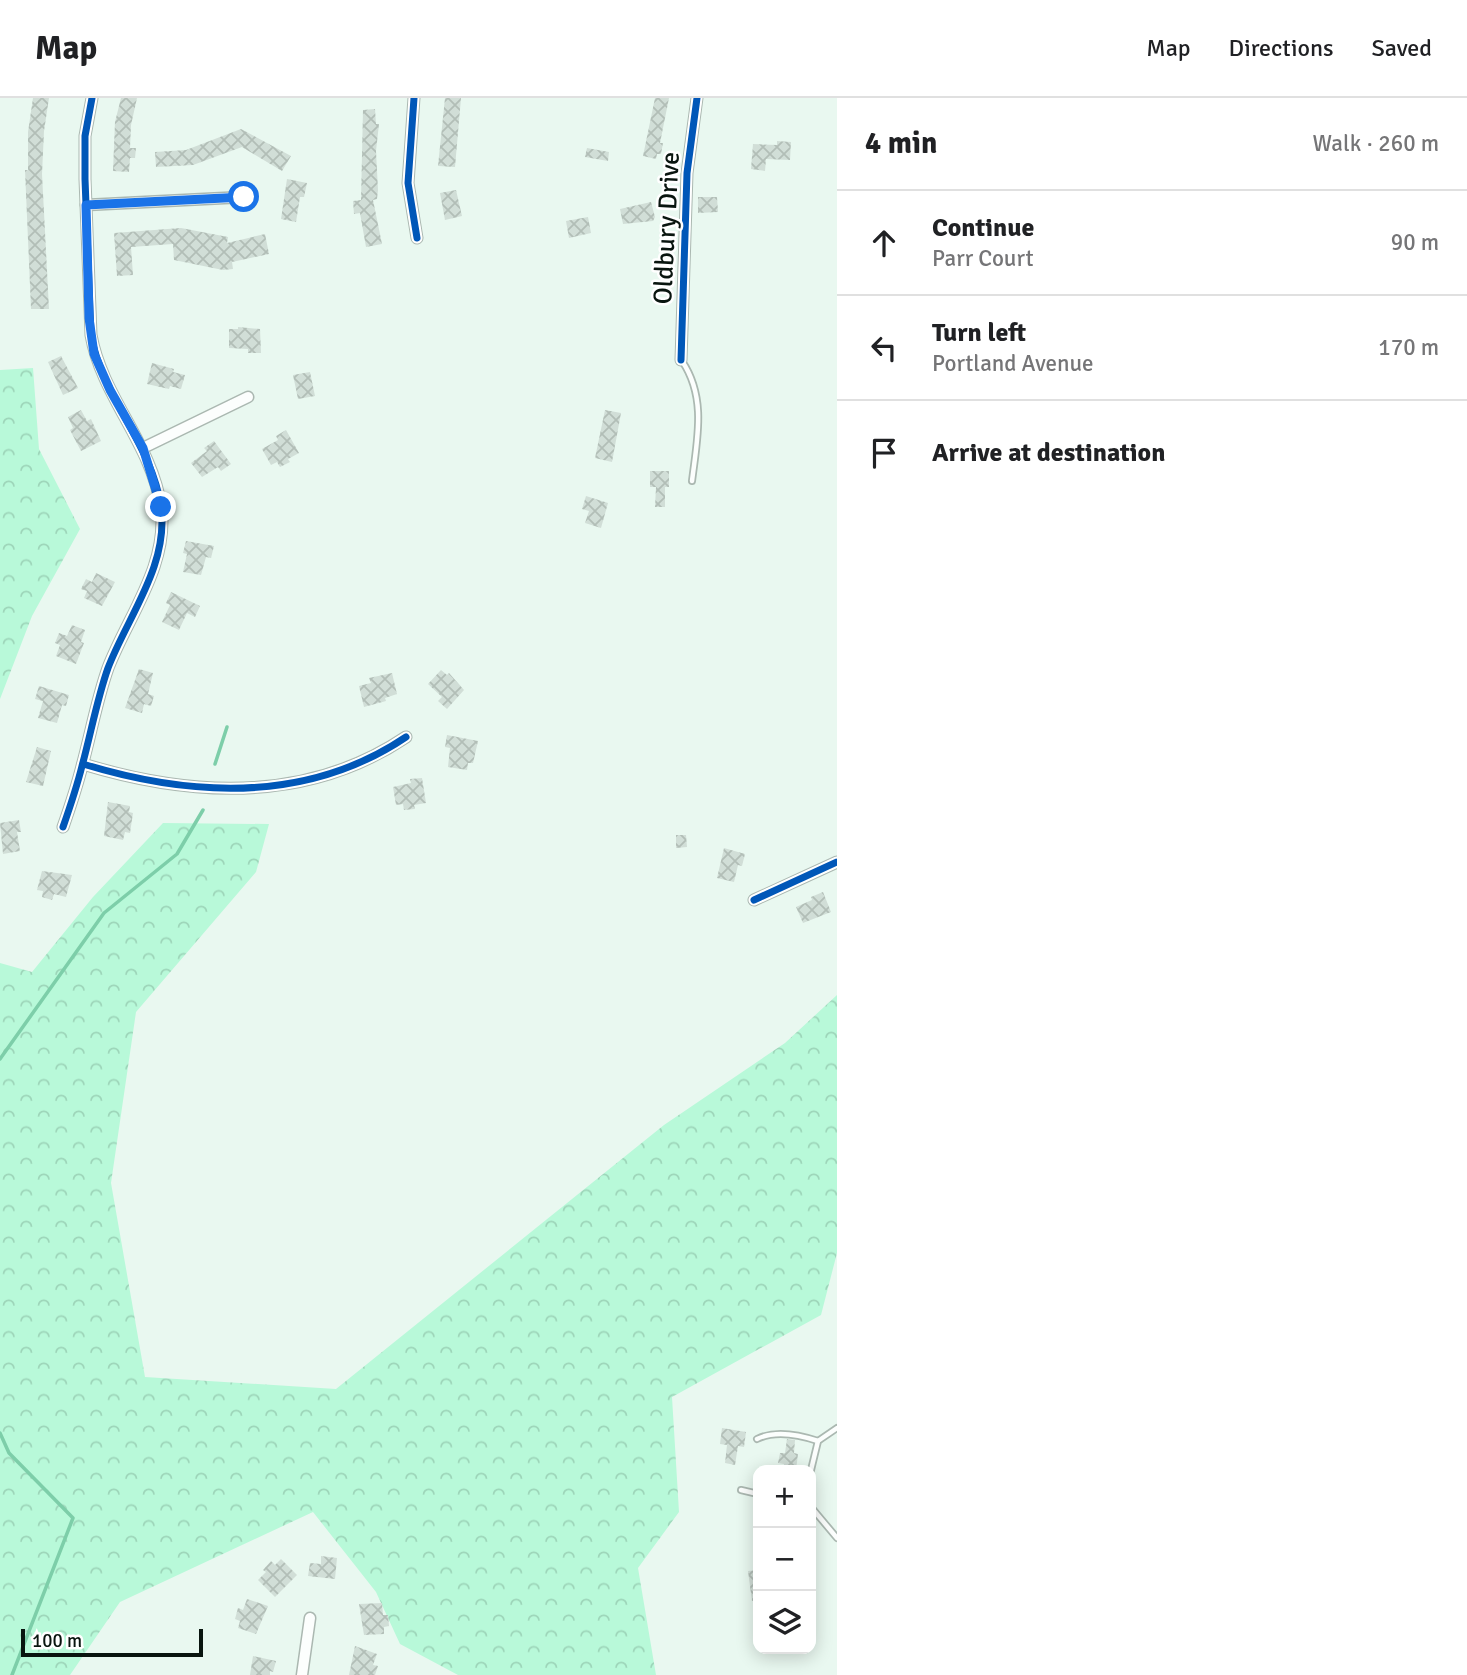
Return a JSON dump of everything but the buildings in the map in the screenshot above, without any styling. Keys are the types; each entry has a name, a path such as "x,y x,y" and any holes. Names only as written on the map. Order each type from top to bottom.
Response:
{"street":[{"path":"64,827 108,668 145,590 160,542 161,507 143,448 110,390 94,354 89,318 85,136 92,98"},
{"path":"415,98 408,183 417,238"},
{"name":"Oldbury Drive","path":"681,360 687,178 697,98"},
{"path":"86,205 244,197"},
{"path":"143,448 248,397"},
{"path":"83,764 113,774 169,785 225,790 259,788 302,781 331,772 385,752 407,737"},
{"path":"754,900 837,862"},
{"path":"302,1675 310,1618"}],"lane":[{"path":"681,360 691,375 699,400 692,481"},
{"path":"812,1465 818,1441 837,1428"},
{"path":"757,1439 778,1434 818,1441"},
{"path":"741,1490 753,1493"},
{"path":"816,1513 837,1538"}],"green space":[{"path":"33,368 39,449 80,529 32,616 0,699 0,370"},
{"path":"163,823 269,824 256,872 136,1012 111,1183 145,1377 336,1389 664,1125 785,1043 837,995 837,1253 821,1315 672,1397 679,1512 638,1568 656,1675 458,1675 400,1644 376,1592 313,1512 120,1602 70,1675 0,1675 0,963 32,972 93,897"}],"waterway":[{"path":"215,764 227,727"},
{"path":"0,1059 104,913 177,854 203,810"},
{"path":"0,1433 9,1453 73,1518 12,1675"}],"cycle path":[{"path":"63,827 80,774 104,680 153,570 162,528 161,507 148,462 105,379 91,335 85,136 92,98"},
{"path":"414,98 408,183 417,238"},
{"path":"681,360 687,173 697,98"},
{"path":"83,764 165,783 248,788 329,774 368,758 406,737"},
{"path":"754,900 837,862"}],"route":[{"path":"161,507 143,448 110,390 94,354 89,318 86,205 244,197"}]}
